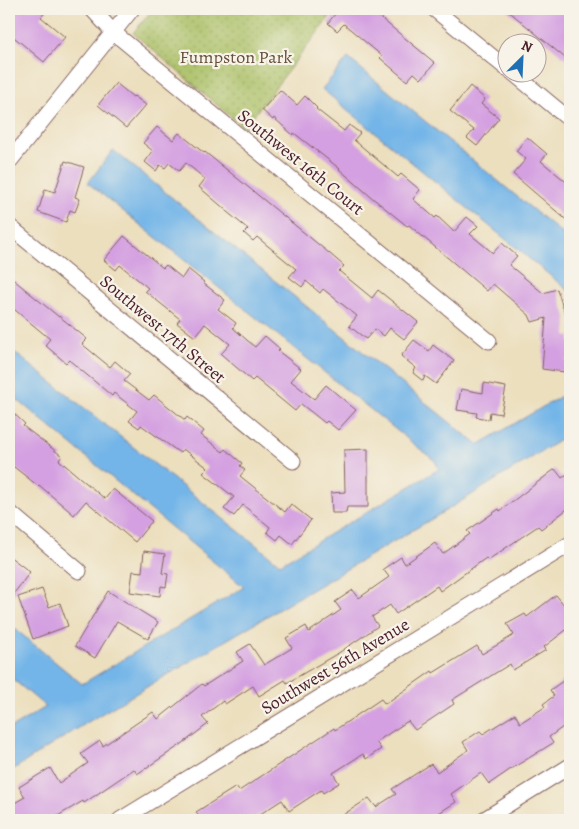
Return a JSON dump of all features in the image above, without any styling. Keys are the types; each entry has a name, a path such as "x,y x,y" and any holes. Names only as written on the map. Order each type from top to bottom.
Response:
{"street":[{"name":"Southwest 16th Court","path":"92,9 113,32 489,341"},
{"path":"9,162 132,9"},
{"path":"434,9 496,60"},
{"path":"524,82 570,120"},
{"name":"Southwest 17th Street","path":"9,226 294,461"},
{"path":"9,512 79,571"},
{"name":"Southwest 56th Avenue","path":"120,820 570,544"},
{"path":"483,820 570,766"}],"green space":[{"name":"Fumpston Park","path":"153,9 336,9 244,128 133,33"}],"water":[{"path":"348,58 570,240 570,292 322,89"},
{"path":"113,150 478,445 570,391 570,434 447,510 96,717 9,772 9,729 46,707 9,676 9,624 82,684 244,587 9,393 9,348 280,564 439,469 435,461 88,183"}],"building":[{"path":"15,9 48,9 41,17 65,37 44,62 9,33 9,16"},
{"path":"339,9 362,9 367,14 371,10 435,63 421,79 414,73 407,81 380,58 382,56 344,24 337,31 328,23"},
{"path":"506,9 565,9 570,13 570,62 546,42 546,32 534,32"},
{"path":"116,83 146,105 126,128 98,105"},
{"path":"470,86 485,99 481,104 499,118 477,146 467,138 474,130 450,111"},
{"path":"280,90 297,105 305,96 316,109 344,131 349,125 360,133 354,140 398,177 401,174 420,190 413,199 435,218 437,216 454,232 467,217 478,226 470,234 493,253 502,243 517,256 509,265 543,293 557,289 567,320 566,335 570,336 570,360 566,360 565,372 542,369 546,318 532,322 529,315 493,284 487,291 409,225 407,226 370,196 340,169 262,110"},
{"path":"157,127 173,140 179,133 205,152 344,266 339,271 372,298 378,290 418,322 404,339 390,328 384,336 375,329 366,339 349,326 357,316 323,289 320,293 306,281 302,287 289,277 296,269 257,237 253,241 244,233 248,229 199,187 205,179 186,163 179,171 169,163 165,168 160,165 156,171 145,162 153,151 143,143"},
{"path":"527,137 547,154 541,161 570,185 570,223 513,174 526,159 516,151"},
{"path":"65,161 84,167 75,197 80,199 75,212 70,210 66,222 38,212 45,189 55,192"},
{"path":"124,236 163,268 166,265 182,278 188,269 225,300 218,309 236,323 233,328 255,347 265,336 280,349 278,351 301,369 291,381 314,399 326,385 356,410 338,430 327,421 325,423 301,404 295,411 255,378 252,381 221,354 230,344 205,324 195,337 177,323 180,319 145,291 148,288 120,265 116,270 104,260"},
{"path":"9,276 87,339 82,344 110,367 115,361 130,374 124,381 149,400 154,395 185,420 187,417 204,431 201,435 223,452 225,449 242,463 240,466 245,470 240,476 285,512 291,504 311,520 292,544 281,535 277,540 267,532 270,527 243,505 234,516 224,509 234,497 203,473 208,468 183,449 180,453 141,425 139,428 129,421 137,411 114,393 112,396 69,360 66,363 45,345 50,339 9,305"},
{"path":"414,340 429,351 433,345 454,361 436,384 425,376 423,381 413,373 416,368 401,356"},
{"path":"484,383 506,387 501,414 490,412 489,419 476,417 477,413 457,410 461,389 483,393"},
{"path":"9,409 25,424 23,426 62,456 59,460 105,499 113,489 152,521 135,542 86,501 74,515 39,485 9,463"},
{"path":"368,449 368,507 347,507 346,513 332,513 331,493 345,492 344,450"},
{"path":"555,469 562,478 570,472 570,507 541,529 538,526 488,560 486,558 440,591 437,586 396,614 390,605 372,617 378,626 340,652 287,683 285,680 259,696 253,686 225,704 223,701 202,717 208,724 182,744 137,774 134,769 84,803 83,801 51,820 9,820 9,806 25,797 19,787 50,768 59,783 88,763 81,754 100,741 103,746 153,712 158,719 202,684 204,686 243,661 237,652 250,644 264,665 292,648 286,638 306,626 309,632 341,610 335,602 353,590 359,598 389,577 383,569 401,557 405,564 435,543 443,554 470,534 467,531 499,509 500,511"},
{"path":"144,551 165,554 162,573 168,574 166,587 161,586 160,596 130,592 133,571 142,572"},
{"path":"9,556 30,572 9,600"},
{"path":"42,589 49,607 60,603 68,626 33,639 18,597"},
{"path":"108,591 158,622 148,639 117,621 95,658 75,646"},
{"path":"556,595 565,606 570,602 570,627 544,647 546,650 513,670 510,664 452,700 454,704 415,730 408,721 376,742 381,749 366,759 363,754 333,773 339,783 323,793 321,790 289,811 282,800 251,820 201,820 196,812 236,787 239,791 381,699 385,704 432,671 433,673 477,646 482,654 514,635 507,624 525,614 527,617"},
{"path":"570,676 570,722 549,737 553,743 489,784 481,773 451,794 456,802 428,820 335,820 369,798 376,807 396,794 392,789 431,764 437,772 468,750 463,742 480,731 483,734 515,714 520,723 545,707 543,704 554,696 550,690"}]}
